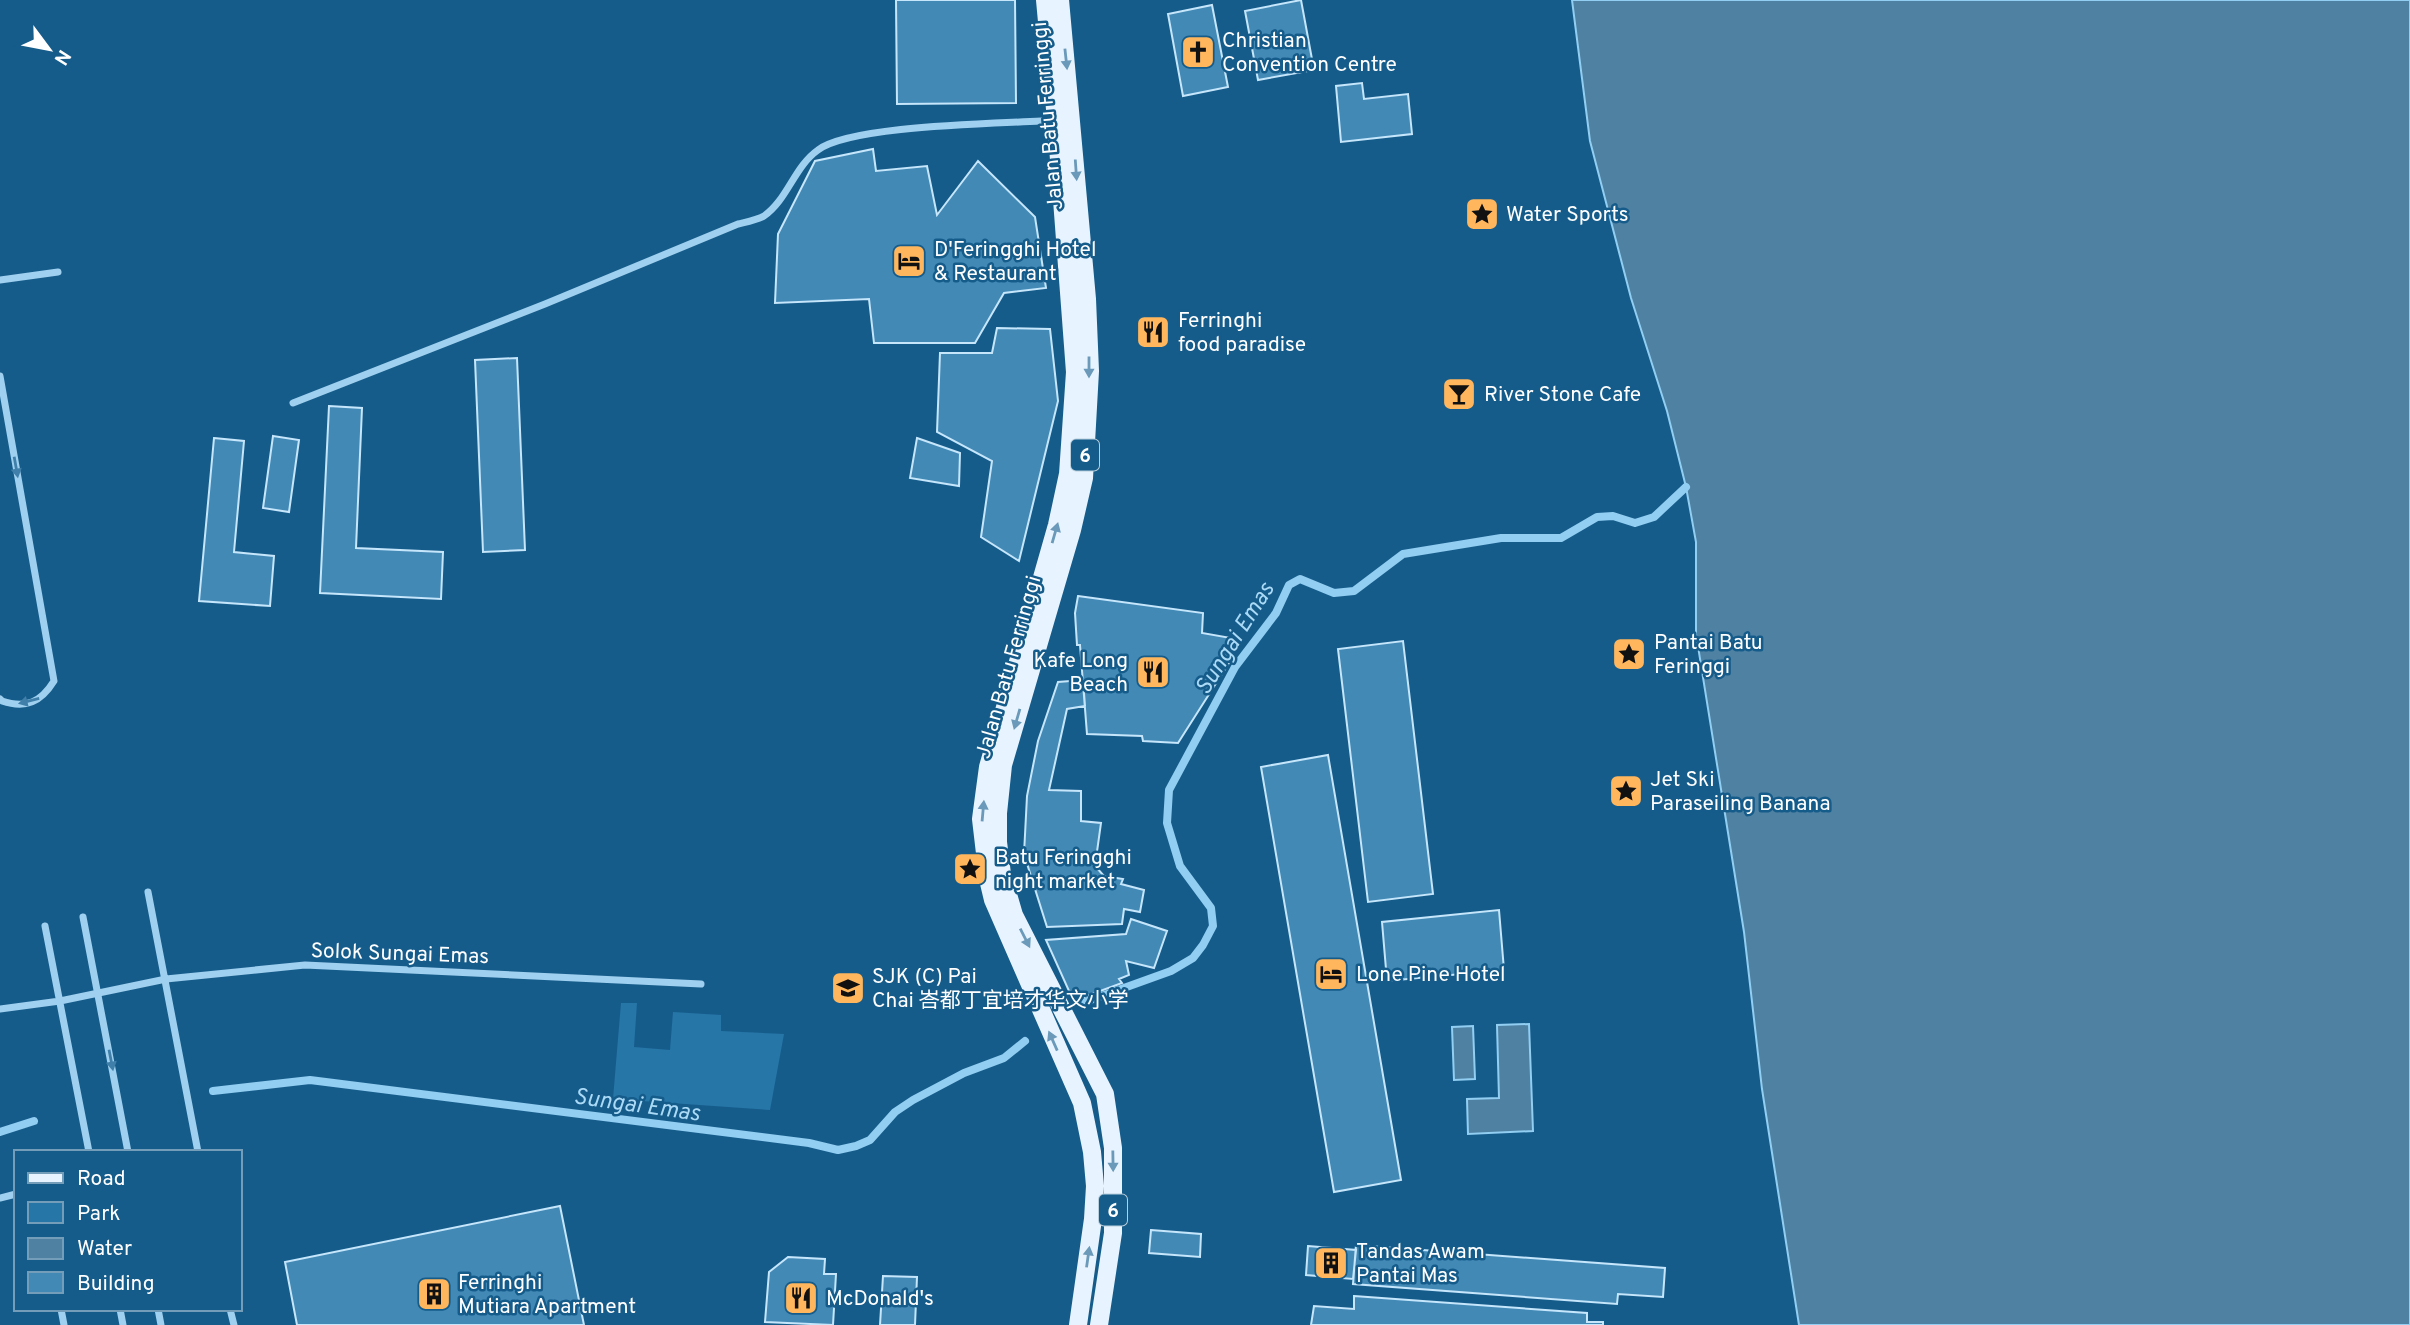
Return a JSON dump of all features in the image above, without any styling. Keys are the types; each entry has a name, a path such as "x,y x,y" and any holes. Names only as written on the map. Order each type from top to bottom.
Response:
{"main road":[{"name":"Jalan Batu Ferringgi","path":"1045,0 1064,119"},
{"name":"Jalan Batu Ferringgi","path":"1060,0 1075,372 1068,474 1042,602 988,767 981,819 995,876 1002,922 1082,1103 1087,1127 1095,1186 1078,1325"},
{"name":"Jalan Batu Ferringgi","path":"995,876 1105,1094 1113,1148 1113,1233 1099,1325"}],"street":[{"path":"293,403 545,304 738,224 762,217 779,201 804,162 819,148 840,140 887,131 1064,119"},
{"path":"0,280 58,272"},
{"path":"0,376 54,681 47,693 37,701 13,705 0,699"},
{"path":"148,892 198,1150"},
{"path":"83,917 128,1150"},
{"path":"45,926 89,1150"},
{"name":"Solok Sungai Emas","path":"0,1009 60,1001 166,979 305,965 701,984"}],"green space":[{"path":"621,1003 637,1003 634,1047 670,1050 673,1012 721,1015 721,1031 784,1034 770,1110 613,1099"}],"water":[{"path":"1572,0 2410,0 2410,1325 1799,1325 1762,1089 1744,932 1696,634 1696,542 1686,487 1667,411 1631,298 1590,141"},
{"path":"1529,1024 1533,1131 1468,1134 1467,1099 1499,1098 1497,1025"},
{"path":"1473,1026 1475,1079 1454,1080 1452,1027"}],"building":[{"path":"896,0 1015,0 1016,103 897,104"},
{"path":"1301,0 1314,70 1258,80 1245,11"},
{"path":"1212,5 1228,87 1183,96 1168,14"},
{"path":"1362,83 1364,99 1408,94 1412,134 1341,142 1336,86"},
{"name":"D'Feringghi Hotel & Restaurant","path":"873,149 876,171 927,166 937,215 978,161 1035,217 1046,288 1004,293 975,343 874,343 869,299 775,303 778,234 815,161"},
{"path":"997,328 1050,329 1058,401 1019,561 981,537 992,461 937,432 940,353 992,353"},
{"path":"517,358 525,550 483,552 475,360"},
{"path":"329,406 362,408 356,548 443,552 441,599 320,593"},
{"path":"273,436 299,440 289,512 263,508"},
{"path":"214,438 244,441 234,552 274,556 270,606 199,601"},
{"path":"917,438 960,453 959,486 910,478"},
{"name":"Kafe Long Beach","path":"1078,596 1203,613 1202,633 1231,638 1229,663 1178,743 1143,741 1142,736 1087,734 1080,645 1077,645 1075,613"},
{"path":"1403,641 1433,894 1368,902 1338,649"},
{"path":"1083,680 1085,706 1067,709 1049,790 1081,791 1081,821 1101,823 1095,866 1104,876 1123,879 1121,884 1144,890 1140,912 1124,909 1122,924 1047,927 1024,854 1027,796 1038,741 1058,682"},
{"name":"Lone Pine Hotel","path":"1328,755 1401,1180 1334,1192 1261,767"},
{"path":"1499,910 1504,970 1387,981 1382,922"},
{"path":"1131,919 1167,931 1154,968 1126,961 1129,975 1119,979 1122,983 1084,997 1069,991 1046,940 1126,934"},
{"name":"Ferringhi Mutiara Apartment","path":"560,1206 584,1325 297,1325 285,1262"},
{"path":"1151,1230 1201,1234 1200,1257 1149,1253"},
{"path":"1356,1245 1665,1268 1663,1297 1618,1294 1617,1304 1353,1284"},
{"name":"Tandas Awam Pantai Mas","path":"1308,1246 1356,1250 1353,1279 1306,1275"},
{"name":"McDonald's","path":"788,1257 825,1259 824,1274 836,1274 833,1325 765,1322 769,1272"},
{"path":"883,1276 917,1277 915,1325 880,1325"},
{"path":"1354,1296 1587,1313 1587,1322 1603,1322 1603,1325 1311,1325 1314,1306 1354,1309"}],"waterway":[{"name":"Sungai Emas","path":"1085,1002 1171,971 1193,958 1213,926 1211,908 1180,866 1167,823 1169,790 1235,667 1276,613 1289,585 1300,579 1334,593 1354,591 1403,554 1501,538 1561,538 1597,517 1613,516 1635,523 1654,517 1686,487"},
{"name":"Sungai Emas","path":"213,1091 310,1080 809,1143 838,1150 870,1140 895,1112 913,1100 964,1073 1004,1058 1025,1041"},
{"name":"Sungai Emas","path":"0,1132 34,1121"}],"place":[{"name":"Christian Convention Centre","path":"1198,52"},
{"name":"Water Sports","path":"1482,214"},
{"name":"D'Feringghi Hotel & Restaurant","path":"909,261"},
{"name":"Ferringhi food paradise","path":"1153,332"},
{"name":"River Stone Cafe","path":"1459,394"},
{"name":"Pantai Batu Feringgi","path":"1629,654"},
{"name":"Kafe Long Beach","path":"1153,672"},
{"name":"Jet Ski Paraseiling Banana","path":"1626,791"},
{"name":"Batu Feringghi night market","path":"970,869"},
{"name":"Lone Pine Hotel","path":"1331,974"},
{"name":"SJK (C) Pai Chai 峇都丁宜培才华文小学","path":"848,988"},
{"name":"Tandas Awam Pantai Mas","path":"1331,1263"},
{"name":"Ferringhi Mutiara Apartment","path":"434,1294"},
{"name":"McDonald's","path":"801,1298"}]}
